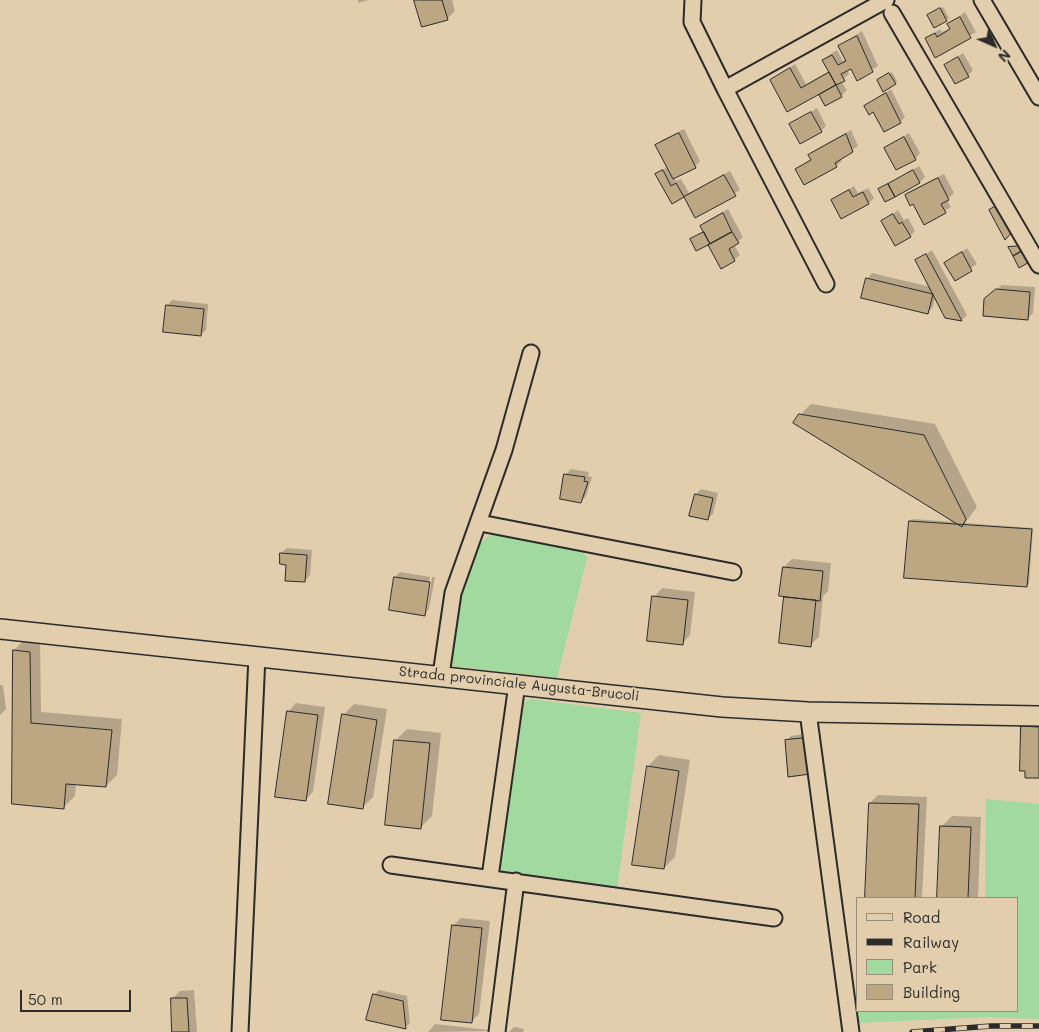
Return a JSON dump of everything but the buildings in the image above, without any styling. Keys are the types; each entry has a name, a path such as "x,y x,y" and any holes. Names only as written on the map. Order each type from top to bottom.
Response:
{"main road":[{"name":"Strada provinciale Augusta-Brucoli","path":"0,629 441,675 722,707 808,712 1039,716"}],"street":[{"path":"693,0 692,22 826,284"},
{"path":"982,0 1039,97"},
{"path":"725,89 889,6 1039,265"},
{"path":"441,675 454,593 466,552 480,523 488,492 504,450 531,352"},
{"path":"480,523 733,572"},
{"path":"240,1032 257,656"},
{"path":"490,877 517,684"},
{"path":"808,712 851,1032"},
{"path":"391,865 490,877 774,918"},
{"path":"497,1032 516,881"}],"green space":[{"path":"492,534 583,552 587,558 557,678 451,666 448,663 460,592 466,573 481,542"},
{"path":"531,699 641,713 617,890 505,875 497,867 520,704"},
{"path":"986,799 1039,804 1039,1019 985,1017 858,1023 854,1006 856,1006 856,1012 1019,1012 1019,897 985,897"}],"railway":[{"path":"912,1032 991,1026 1039,1026"}]}
